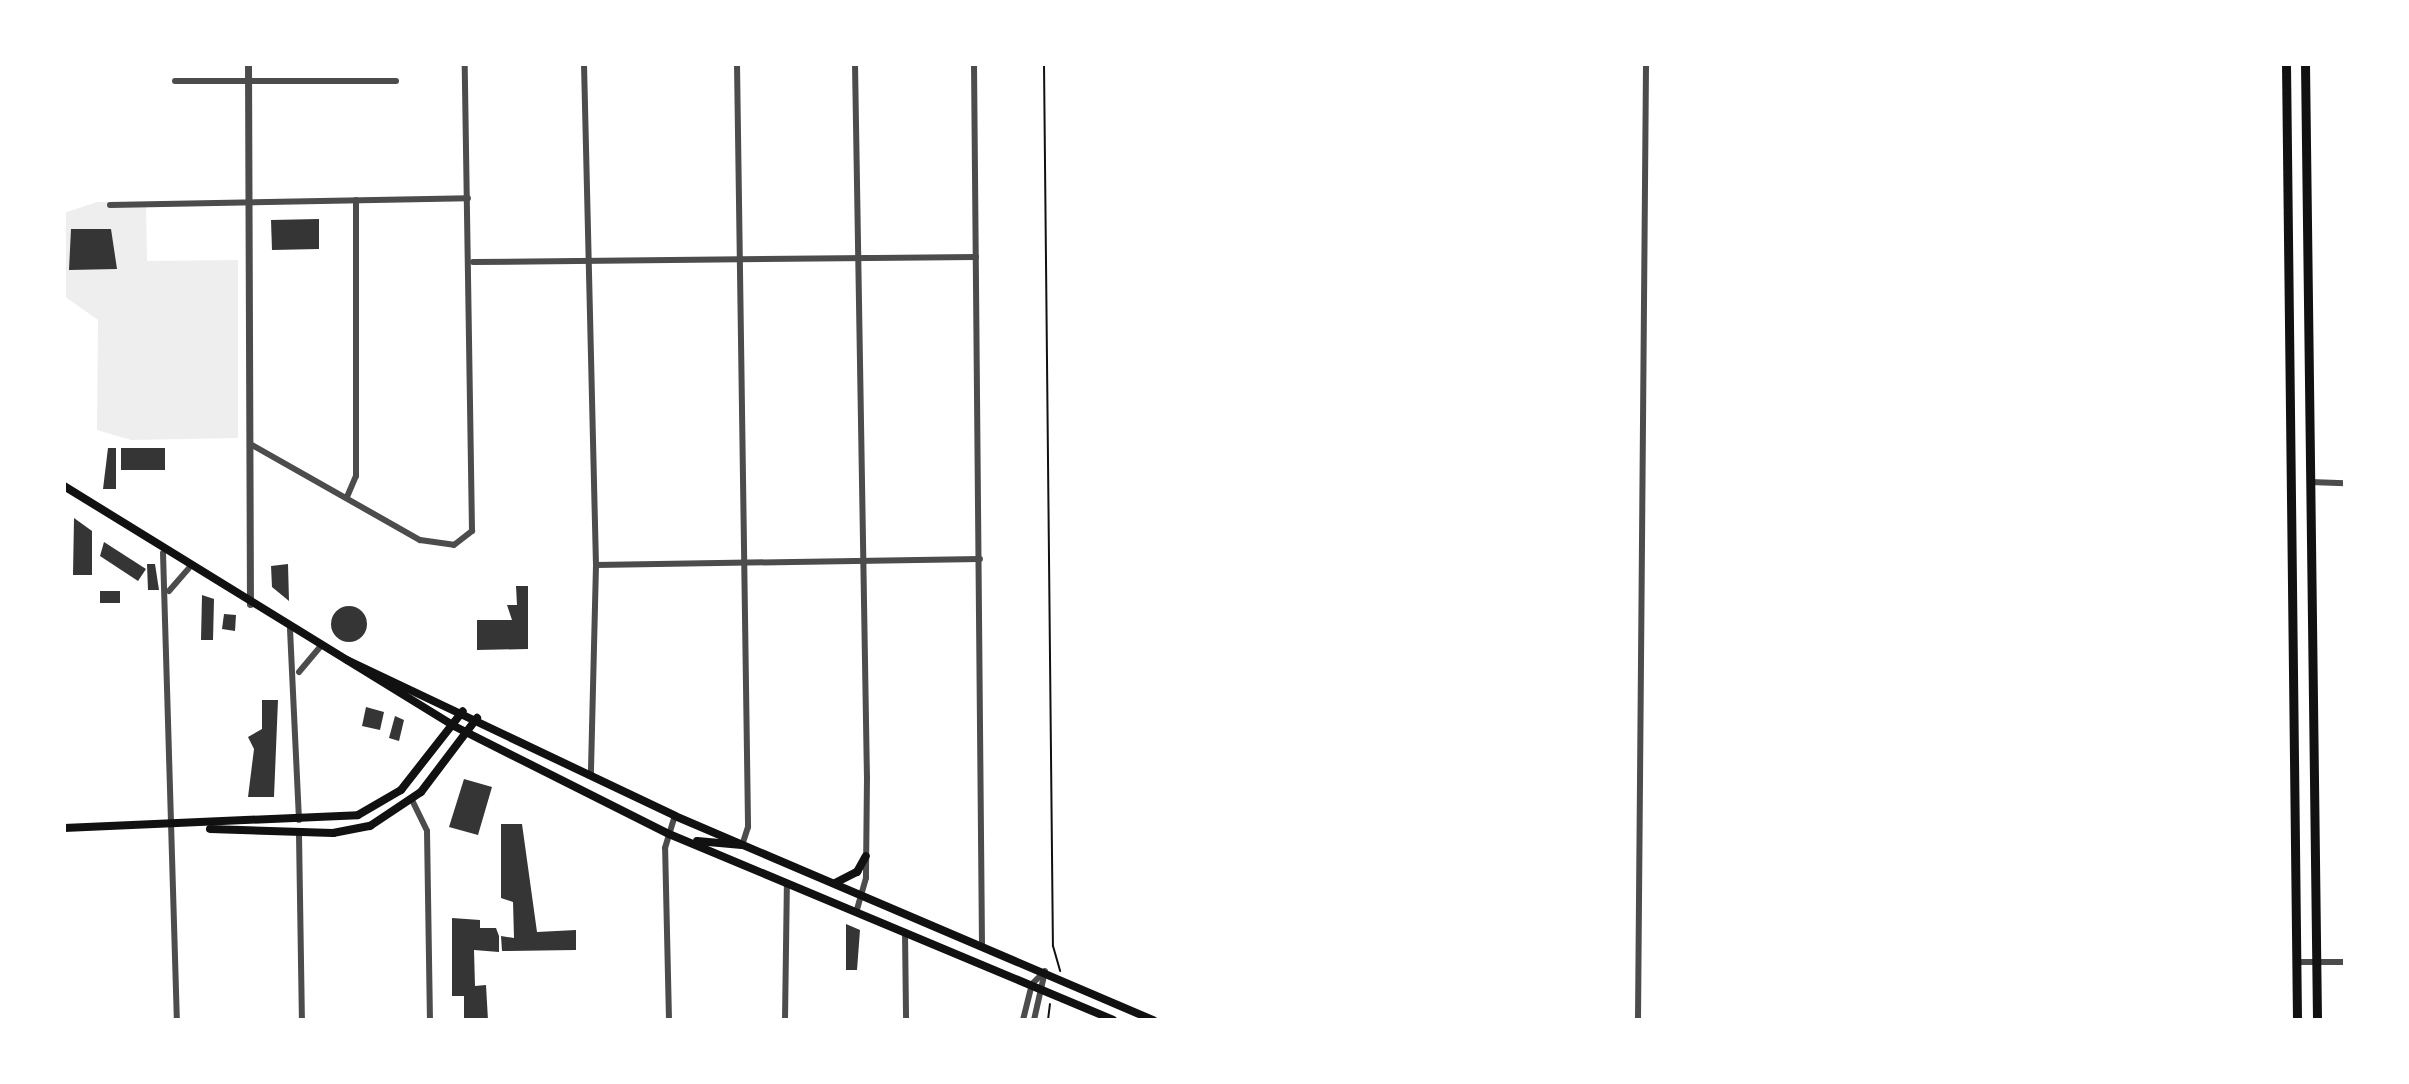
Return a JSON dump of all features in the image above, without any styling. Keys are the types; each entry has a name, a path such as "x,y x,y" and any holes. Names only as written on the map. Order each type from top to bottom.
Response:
{"main road":[{"path":"2286,64 2297,1020"},
{"path":"2305,64 2317,1020"},
{"path":"64,486 163,553 452,725 669,834 1113,1020"},
{"path":"335,655 463,711 675,816 1045,971 1153,1020"},
{"path":"64,828 174,827 299,820 378,807 409,782 463,711"},
{"path":"174,827 299,834 363,829 412,800 477,718"},
{"path":"669,834 733,850 742,845"},
{"path":"834,883 857,872 866,856"}],"street":[{"path":"248,64 252,445 250,604"},
{"path":"252,445 431,544 465,542 472,531 473,262 468,198 465,64"},
{"path":"584,64 596,565 591,775"},
{"path":"737,64 742,845"},
{"path":"855,64 866,856 862,895 856,912"},
{"path":"974,64 982,945"},
{"path":"1638,1020 1646,64"},
{"path":"175,81 396,81"},
{"path":"110,205 250,198 468,198"},
{"path":"347,497 356,476 356,200"},
{"path":"473,262 976,257"},
{"path":"2310,482 2345,483"},
{"path":"163,553 169,591 177,1020"},
{"path":"596,565 980,559"},
{"path":"169,591 189,568"},
{"path":"290,629 297,675 299,820"},
{"path":"297,675 320,647"},
{"path":"412,800 427,831 430,1020"},
{"path":"669,1020 669,834 675,816"},
{"path":"299,834 302,1020"},
{"path":"785,1020 787,883"},
{"path":"905,932 906,1020"},
{"path":"2296,962 2345,962"},
{"path":"1023,1020 1032,984 1045,971"},
{"path":"1034,1020 1045,990 1045,971"}],"path":[{"path":"1044,64 1053,951 1061,967"},
{"path":"1048,1020 1049,1006"}],"shaded area":[{"path":"97,202 146,202 147,261 238,260 238,438 131,440 97,430 98,320 64,296 64,213"}],"building":[{"path":"319,219 319,249 272,250 271,220"},
{"path":"71,229 111,229 117,269 69,270"},
{"path":"108,448 116,448 116,489 103,489"},
{"path":"121,448 165,448 165,470 121,470"},
{"path":"74,518 92,531 92,575 73,575"},
{"path":"104,542 146,569 138,581 100,556"},
{"path":"147,564 155,564 159,590 148,590"},
{"path":"288,564 289,601 272,587 271,566"},
{"path":"516,586 528,586 528,649 477,650 477,620 512,620 507,605 517,605"},
{"path":"100,591 120,591 120,603 100,603"},
{"path":"202,595 214,599 213,640 201,640"},
{"path":"349,606 362,611 367,624 362,637 349,642 336,637 331,624 336,611"},
{"path":"224,614 236,615 235,631 222,629"},
{"path":"262,700 278,700 274,797 248,797 254,749 248,737 262,729"},
{"path":"366,707 384,712 380,730 362,726"},
{"path":"395,716 404,720 399,741 389,738"},
{"path":"464,779 492,787 478,835 449,827"},
{"path":"501,824 522,824 537,932 576,930 576,950 502,951 501,936 514,938 513,902 501,898"},
{"path":"452,918 480,920 480,928 496,928 499,936 499,952 474,950 475,986 486,985 488,1020 464,1020 464,996 452,996"},
{"path":"846,924 860,930 857,970 846,970"}]}
